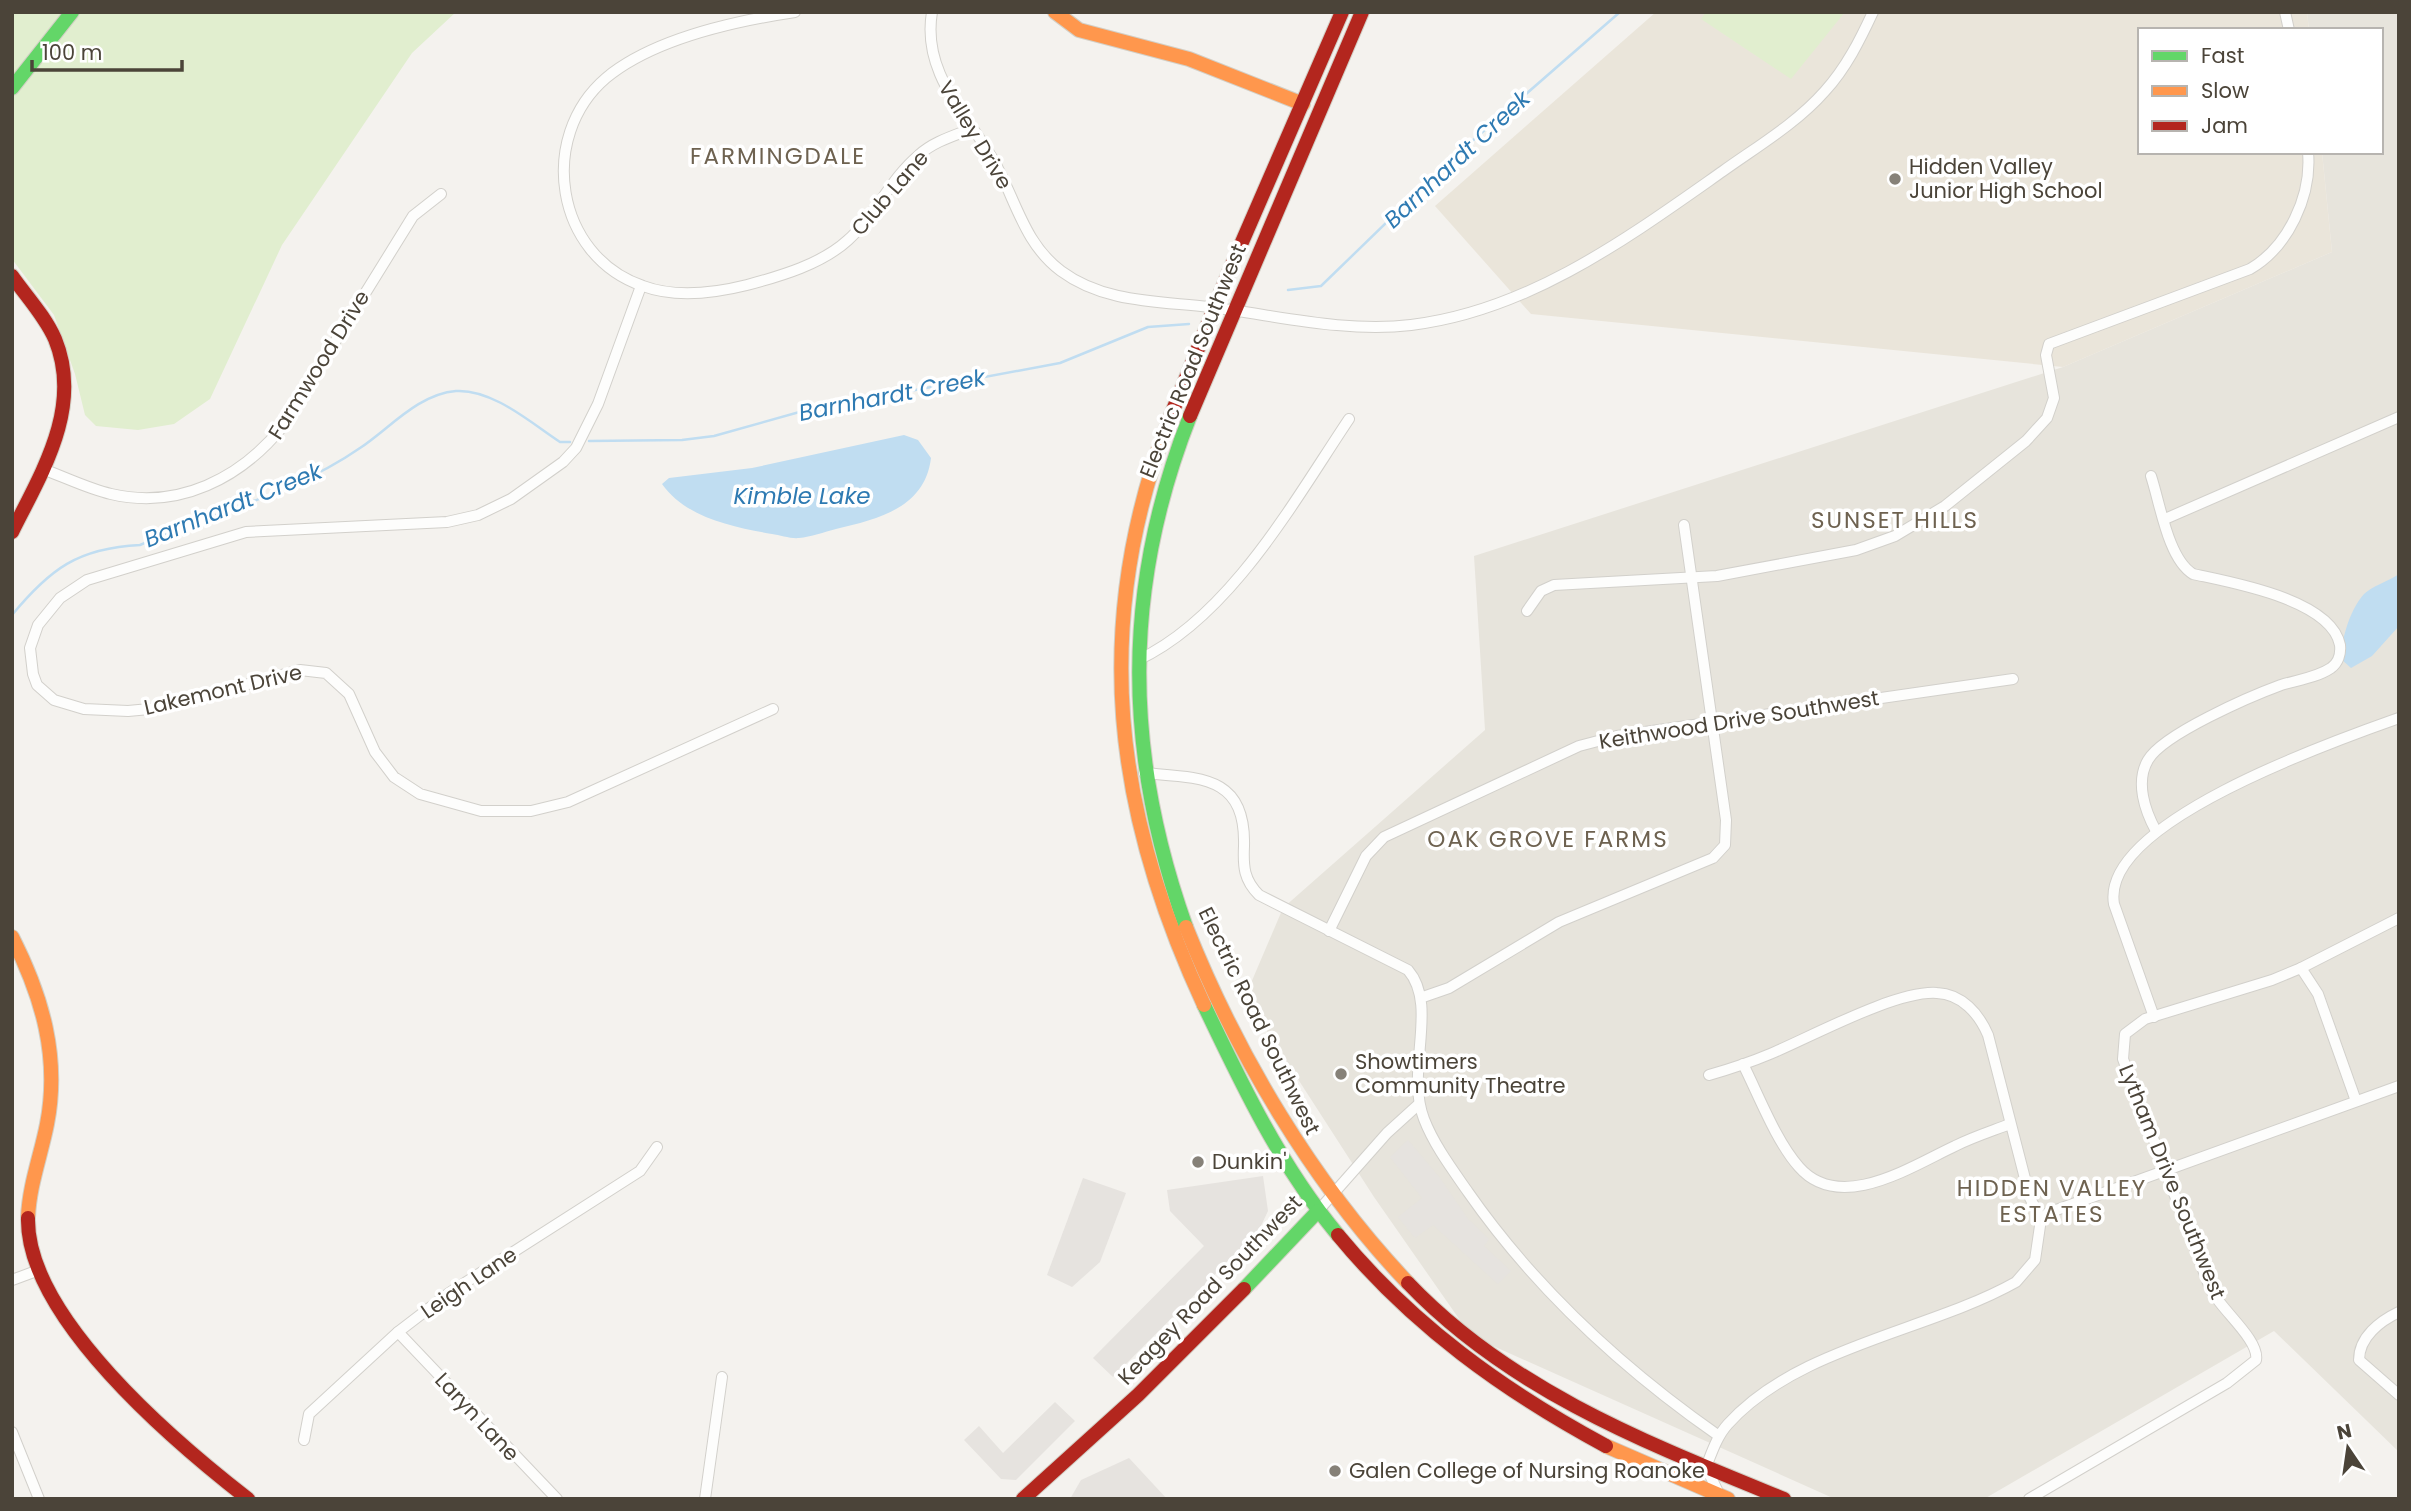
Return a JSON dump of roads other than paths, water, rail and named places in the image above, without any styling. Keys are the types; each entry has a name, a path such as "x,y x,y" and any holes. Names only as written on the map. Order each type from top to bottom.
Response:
{"main road":[{"path":"12,88 72,12"},
{"path":"1055,12 1079,30 1189,59 1303,104"},
{"name":"Electric Road Southwest","path":"1342,12 1213,307 1162,436 1136,527 1127,572 1121,644 1124,749 1141,844 1170,934 1242,1083 1272,1138 1318,1211 1396,1298 1483,1372 1592,1439 1724,1497"},
{"name":"Electric Road Southwest","path":"1362,12 1178,444 1160,498 1144,576 1138,701 1144,773 1169,880 1203,966 1286,1128 1330,1195 1407,1283 1491,1355 1591,1417 1784,1499"},
{"path":"12,276 55,340 64,378 65,409 45,470 12,532"},
{"path":"12,937 40,1000 52,1057 49,1115 29,1210 30,1240 39,1270 64,1315 99,1362 207,1466 248,1499"},
{"name":"Keagey Road Southwest","path":"1024,1499 1113,1418 1318,1211"}],"street":[{"name":"Club Lane","path":"794,12 716,29 634,61 605,79 577,116 562,160 567,203 578,226 598,256 611,268 641,286 677,292 722,290 808,264 846,242 919,154 971,129"},
{"name":"Valley Drive","path":"932,12 931,34 939,74 999,170 1032,241 1060,271 1086,286 1122,298 1213,307 1234,313 1253,312 1383,328 1459,315 1532,289 1607,250 1808,108 1846,65 1873,12"},
{"path":"1527,611 1541,591 1554,585 1692,578 1856,550 1903,531 1945,506 2026,441 2047,418 2054,398 2046,355 2049,344 2235,275 2271,254 2286,235 2306,185 2308,154"},
{"name":"Farmwood Drive","path":"45,470 108,494 149,498 186,494 238,470 269,444 283,426 413,216 441,194"},
{"name":"Lakemont Drive","path":"641,286 585,434 563,462 511,499 491,510 461,520 246,533 88,580 60,598 38,625 30,648 33,674 37,685 54,700 84,709 128,711 160,708 300,670 326,673 349,694 375,752 394,777 420,794 481,811 531,811 568,802 774,709"},
{"path":"2165,519 2399,417"},
{"path":"1138,660 1170,643 1230,589 1349,419"},
{"path":"2151,476 2175,555 2185,569 2264,589 2291,601 2326,624 2335,634 2340,648 2337,661 2325,671 2239,703 2153,753 2144,768 2142,790 2156,831"},
{"path":"1423,998 1449,988 1559,922 1719,854 1725,845 1726,820 1684,525"},
{"name":"Keithwood Drive Southwest","path":"1329,931 1366,856 1390,832 1579,746 1617,736 2013,679"},
{"path":"2154,1017 2112,895 2123,865 2156,831 2275,765 2399,718"},
{"path":"1144,773 1192,777 1226,791 1236,799 1244,818 1243,870 1251,887 1269,902 1408,970 1416,979 1423,998 1416,1061 1419,1104 1430,1132 1448,1163 1522,1265 1562,1306 1674,1403 1719,1436"},
{"name":"Lytham Drive Southwest","path":"2029,1499 2252,1366 2256,1360 2256,1348 2210,1288 2136,1097 2122,1049 2125,1034 2131,1027 2154,1017 2272,980 2301,968 2399,918"},
{"path":"2301,968 2318,995 2356,1101"},
{"path":"1709,1075 1743,1064 1908,996 1923,993 1947,994 1968,1006 1983,1024 2030,1198 2042,1219 2035,1260 2016,1282 1801,1372 1743,1409 1719,1436 1706,1467 1724,1497"},
{"path":"1743,1064 1791,1158 1805,1174 1824,1185 1855,1186 1884,1179 2010,1124"},
{"path":"2042,1219 2399,1086"},
{"name":"Keagey Road Southwest","path":"1318,1211 1404,1115 1419,1104"},
{"name":"Leigh Lane","path":"304,1440 309,1414 398,1332 449,1293 640,1171 657,1147"},
{"path":"12,1280 39,1270"},
{"path":"2399,1312 2369,1334 2362,1345 2359,1360 2399,1395"},
{"name":"Laryn Lane","path":"398,1332 557,1499"},
{"path":"705,1499 722,1377"},
{"path":"12,1432 39,1499"}],"water":[{"name":"Kimble Lake","path":"904,435 918,440 931,458 920,489 909,500 883,515 808,537 789,537 711,519 684,505 662,484 669,478 752,468"},
{"path":"2399,574 2399,626 2372,656 2351,668 2340,658 2354,608 2367,591"}],"waterway":[{"name":"Barnhardt Creek","path":"1288,290 1321,286 1455,156 1620,12"},
{"name":"Barnhardt Creek","path":"589,441 682,440 714,436 803,411 1060,363 1148,327 1189,324"},
{"name":"Barnhardt Creek","path":"12,615 53,573 82,556 118,547 140,545 308,478 360,448 429,398 456,391 484,395 511,409 560,442 570,442"},
{"name":"Barnhardt Creek","path":"12,995 12,1028"}],"place":[{"name":"Hidden Valley Junior High School","path":"1895,179"},
{"name":"Showtimers Community Theatre","path":"1341,1074"},
{"name":"Dunkin'","path":"1198,1162"},
{"name":"Galen College of Nursing Roanoke","path":"1335,1471"}],"district":[{"name":"FARMINGDALE","path":"778,156"},
{"name":"SUNSET HILLS","path":"1895,520"},
{"name":"OAK GROVE FARMS","path":"1548,839"},
{"name":"HIDDEN VALLEY ESTATES","path":"2052,1201"}]}
